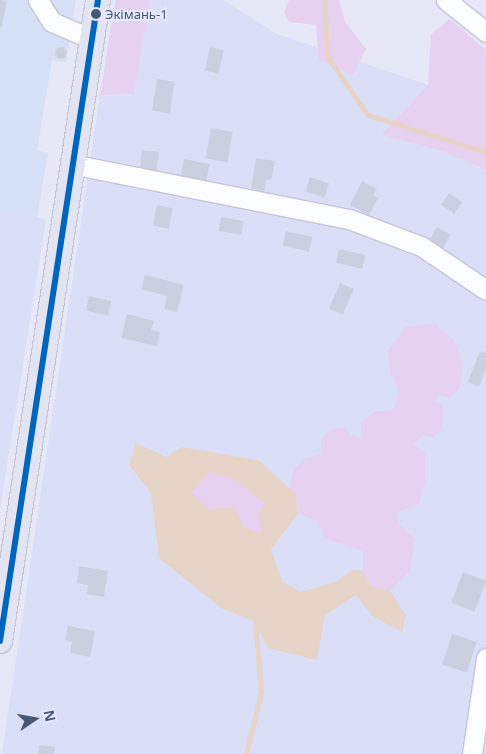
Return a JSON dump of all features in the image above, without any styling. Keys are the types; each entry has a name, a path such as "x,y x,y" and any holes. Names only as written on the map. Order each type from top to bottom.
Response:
{"main road":[{"path":"0,642 71,164 98,0"}],"street":[{"path":"38,0 52,22 92,39"},
{"path":"446,0 486,32"},
{"path":"71,164 350,219 420,246 486,290"},
{"path":"472,754 486,658"}],"shaded area":[{"path":"0,0 76,0 66,62 52,60 37,150 48,153 37,218 0,211"},
{"path":"116,0 150,0 134,94 100,95 112,21 119,22 121,14 114,13"},
{"path":"150,0 223,0 277,34 428,85 381,135 442,151 486,170 486,754 2,754 100,95 134,93"},
{"path":"289,0 339,0 345,22 366,49 353,75 319,60 316,25 289,22 284,12"},
{"path":"450,19 486,50 486,170 442,151 381,135 428,85 431,34"},
{"path":"0,211 46,219 0,510"},
{"path":"435,324 453,339 463,363 460,387 450,398 439,395 434,402 443,405 442,428 433,438 422,435 413,445 425,452 425,482 419,503 397,513 398,523 415,539 410,571 390,591 371,586 363,571 363,551 324,538 318,521 298,514 296,494 289,488 294,469 306,458 321,454 321,438 333,429 345,427 350,435 361,439 361,423 374,412 393,410 400,392 390,371 388,351 405,327"},
{"path":"136,443 166,457 182,447 258,460 296,494 298,514 271,549 282,581 300,592 336,582 352,570 363,571 371,586 390,591 406,615 402,632 372,616 356,595 325,615 317,660 268,648 255,622 221,608 159,558 151,493 129,465","holes":["209,472 233,478 265,504 258,514 262,534 244,527 235,508 208,509 191,492"]},
{"path":"209,472 233,478 265,504 262,535 244,527 235,509 208,509 191,492"}],"building":[{"path":"0,0 7,1 1,28 0,27"},
{"path":"63,47 67,52 65,58 59,59 55,55 57,48"},
{"path":"210,47 224,50 219,73 205,70"},
{"path":"157,79 175,82 170,113 152,111"},
{"path":"211,128 233,132 227,162 206,159"},
{"path":"142,150 159,152 156,172 140,170"},
{"path":"256,158 275,161 271,180 266,179 264,191 251,188"},
{"path":"184,159 210,164 205,188 179,183"},
{"path":"310,177 329,183 324,197 305,191"},
{"path":"362,181 377,189 373,195 378,198 369,215 350,205"},
{"path":"449,193 462,202 454,214 441,204"},
{"path":"157,205 173,208 169,229 153,226"},
{"path":"221,217 244,221 241,235 219,231"},
{"path":"437,227 451,235 442,250 428,242"},
{"path":"286,231 312,237 309,252 283,246"},
{"path":"339,249 365,255 362,269 336,263"},
{"path":"145,275 184,285 177,312 164,309 167,296 141,289"},
{"path":"340,283 354,289 343,315 329,309"},
{"path":"89,296 111,301 108,316 86,311"},
{"path":"127,314 154,321 151,330 160,332 157,346 121,338"},
{"path":"480,351 486,353 486,368 479,387 468,382"},
{"path":"79,566 108,571 104,597 87,594 88,585 77,583"},
{"path":"463,572 486,581 475,612 451,603"},
{"path":"68,626 95,631 90,657 70,653 72,642 65,640"},
{"path":"452,634 477,642 467,672 442,664"},
{"path":"39,745 55,747 54,754 38,754"}],"waterway":[{"path":"325,0 328,57 368,115 486,152"},
{"path":"246,754 261,693 255,622"}],"transit line":[{"path":"0,641 98,0"}],"place":[{"name":"Экімань-1","path":"96,14"}]}
